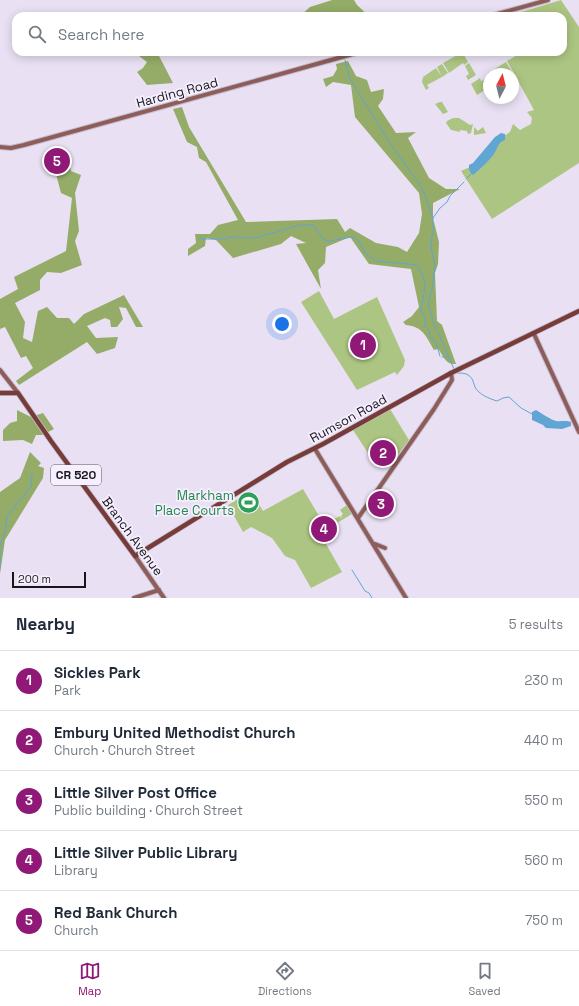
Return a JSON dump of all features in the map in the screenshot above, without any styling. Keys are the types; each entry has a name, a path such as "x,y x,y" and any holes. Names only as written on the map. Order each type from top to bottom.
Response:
{"main road":[{"name":"Rumson Road","path":"135,556 283,464 451,373 579,311"},
{"path":"0,393 18,393"},
{"name":"Branch Avenue","path":"18,393 135,556"}],"street":[{"path":"504,12 548,0"},
{"name":"Harding Road","path":"0,147 11,148 24,145 346,56"},
{"path":"534,334 579,432"},
{"name":"Branch Avenue","path":"0,370 18,393"},
{"path":"358,517 434,409 452,380 451,373"},
{"path":"315,448 406,598"},
{"path":"374,544 385,548"},
{"name":"Branch Avenue","path":"135,556 164,598"},
{"path":"134,598 159,590"}],"green space":[{"path":"332,0 354,0 365,12 304,12 310,7"},
{"path":"561,0 579,27 579,163 492,219 461,171 472,166 510,132 513,124 520,130 531,124 532,118 527,112 534,110 519,83 519,68 511,68 507,61 516,56 567,56 567,12 521,12"},
{"path":"139,56 159,56 173,83 147,85 137,72 143,68 147,62"},
{"path":"455,56 465,56 468,62 464,65 463,63 449,73 443,63"},
{"path":"348,61 356,76 367,80 371,92 384,89 383,99 378,106 396,133 416,132 408,138 429,178 446,189 460,189 433,203 433,218 439,242 438,264 435,273 437,321 442,325 456,364 447,362 438,349 434,350 426,336 420,330 406,325 403,322 412,316 419,307 411,269 369,264 350,237 326,247 325,263 318,270 321,289 296,244 306,243 291,236 281,244 233,258 216,240 206,238 205,246 188,256 188,249 196,243 195,234 210,234 218,225 238,220 206,162 199,158 197,147 187,142 173,109 182,107 189,127 246,222 337,219 345,232 350,228 376,243 398,247 407,252 419,233 422,214 419,193 355,117 351,85 333,82 326,87 323,79 333,76 337,69 336,64"},
{"path":"506,62 510,68 496,68"},
{"path":"469,63 476,75 468,80 466,76 469,74 465,66"},
{"path":"442,64 448,73 442,77 437,67"},
{"path":"436,68 442,77 427,85 429,88 426,90 422,82 423,77"},
{"path":"480,78 481,81 483,80 483,91 477,95 471,84"},
{"path":"442,102 448,112 443,114 435,104"},
{"path":"453,118 459,118 470,125 473,124 471,133 468,134 467,131 460,130 460,132 451,130 446,123"},
{"path":"474,127 478,131 483,127 486,133 474,135"},
{"path":"70,165 71,171 81,175 75,193 79,231 75,241 82,265 61,273 47,272 40,280 40,290 15,303 25,322 23,338 32,342 38,311 47,307 57,318 69,318 74,324 84,314 124,295 143,327 136,327 126,308 119,307 123,319 117,327 111,327 110,320 105,318 87,326 96,338 118,337 115,348 97,354 87,342 19,385 16,381 33,368 26,356 21,358 5,327 0,329 0,299 18,289 14,277 66,251 72,198 61,193 56,174"},
{"path":"319,291 334,319 377,297 405,360 404,366 397,375 395,372 357,390 301,302"},
{"path":"390,409 409,440 397,456 388,451 384,452 378,448 372,456 370,456 353,430"},
{"path":"17,410 31,417 43,413 54,429 42,435 36,435 32,444 23,440 3,441 3,430 10,423 17,421"},
{"path":"30,452 41,463 38,466 44,468 43,478 5,540 0,574 0,492 20,478"},
{"path":"303,489 319,516 316,518 321,526 317,528 342,572 311,588 295,560 285,556 272,538 251,527 243,532 228,505 251,491 263,511"},
{"path":"347,505 352,514 337,523 335,521 333,522 332,520 340,516 341,518 342,517 341,516 343,514 340,510"}],"water":[{"path":"501,133 505,134 505,140 499,144 489,160 473,175 470,172 469,165 473,163 495,137"},
{"path":"536,410 554,420 571,422 571,426 562,429 546,428 532,420 532,412"}],"waterway":[{"path":"345,60 350,79 391,145 418,182 425,195 433,218"},
{"path":"466,179 471,174"},
{"path":"454,369 433,321 428,303 432,289 435,266 431,247 434,230 432,223 433,218 440,208 464,182"},
{"path":"199,239 227,239 228,237 255,238 300,225 313,225 324,240 329,241 352,237 358,240 365,253 376,261 416,265 424,279 425,287 421,310 425,317 425,326 429,330 430,336 436,343 440,356"},
{"path":"442,357 448,357"},
{"path":"457,373 464,373 470,376 477,390 484,396 497,401 509,397 521,408 532,414"},
{"path":"0,568 0,545 5,534 7,516 31,487 32,474"},
{"path":"352,570 365,591 369,593 372,598"}],"place":[{"name":"Red Bank Church","path":"57,161"},
{"name":"Sickles Park","path":"363,345"},
{"name":"Embury United Methodist Church","path":"383,453"},
{"name":"Markham Place Courts","path":"249,502"},
{"name":"Little Silver Post Office","path":"381,504"},
{"name":"Little Silver Public Library","path":"324,529"}]}
